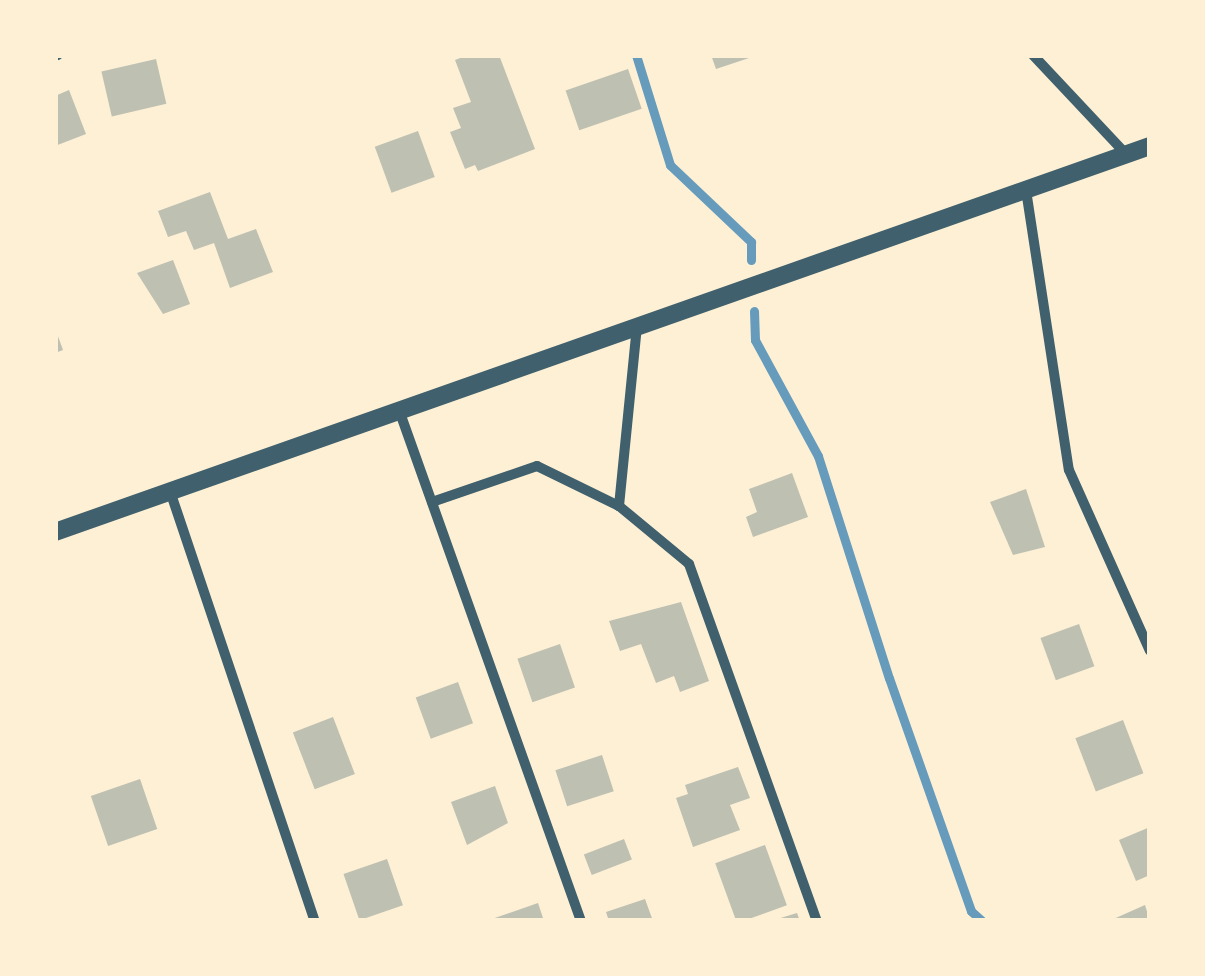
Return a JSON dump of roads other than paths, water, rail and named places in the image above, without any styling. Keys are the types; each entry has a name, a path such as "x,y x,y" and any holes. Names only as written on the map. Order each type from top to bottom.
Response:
{"street":[{"path":"1033,55 1128,155"},
{"path":"55,532 1150,146"},
{"path":"1026,190 1068,470 1150,651"},
{"path":"619,506 637,326"},
{"path":"398,409 582,921"},
{"path":"432,502 537,466 619,506 689,564 817,921"},
{"path":"170,489 315,921"}],"waterway":[{"path":"636,55 670,165 751,242 751,260"},
{"path":"754,311 755,340 818,456 889,678 971,911 982,921"}]}
